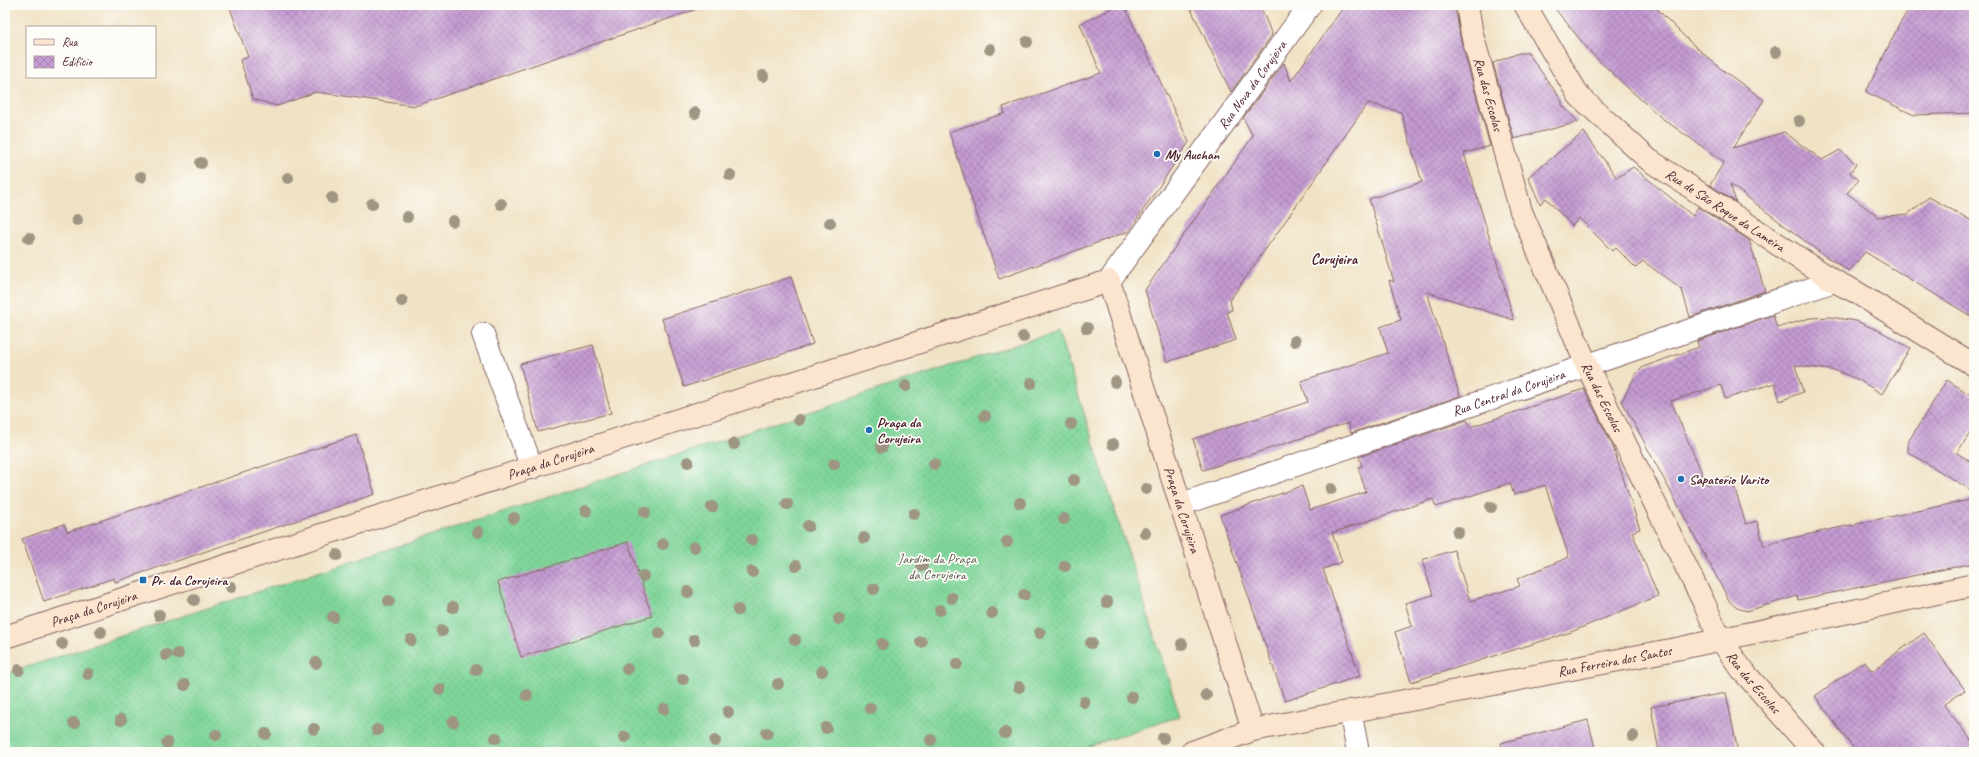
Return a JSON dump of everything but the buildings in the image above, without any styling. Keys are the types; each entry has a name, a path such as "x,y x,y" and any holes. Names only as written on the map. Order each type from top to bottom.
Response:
{"street":[{"name":"Rua Nova da Corujeira","path":"1109,280 1310,5"},
{"name":"Rua das Escolas","path":"1467,5 1472,34 1521,211 1587,366 1704,603 1720,640 1743,671 1814,752"},
{"name":"Rua de São Roque da Lameira","path":"1525,5 1579,96 1649,160 1834,281 1854,291 1974,365"},
{"name":"Praça da Corujeira","path":"5,637 532,468 1109,280 1182,504 1253,730"},
{"name":"Rua Central da Corujeira","path":"1182,504 1834,281"},
{"path":"483,334 532,468"},
{"name":"Rua Ferreira dos Santos","path":"1253,730 1720,640 1974,585"},
{"path":"1350,711 1358,752"},
{"path":"1192,752 1253,730"}],"green space":[{"name":"Jardim da Praça da Corujeira","path":"1058,331 1180,716 1072,752 5,752 5,674"}],"place":[{"name":"My Auchan","path":"1157,154"},
{"name":"Praça da Corujeira","path":"869,430"},
{"name":"Sapaterio Varito","path":"1681,479"},
{"name":"Pr. da Corujeira","path":"143,580"}],"district":[{"name":"Corujeira","path":"1334,259"}]}
